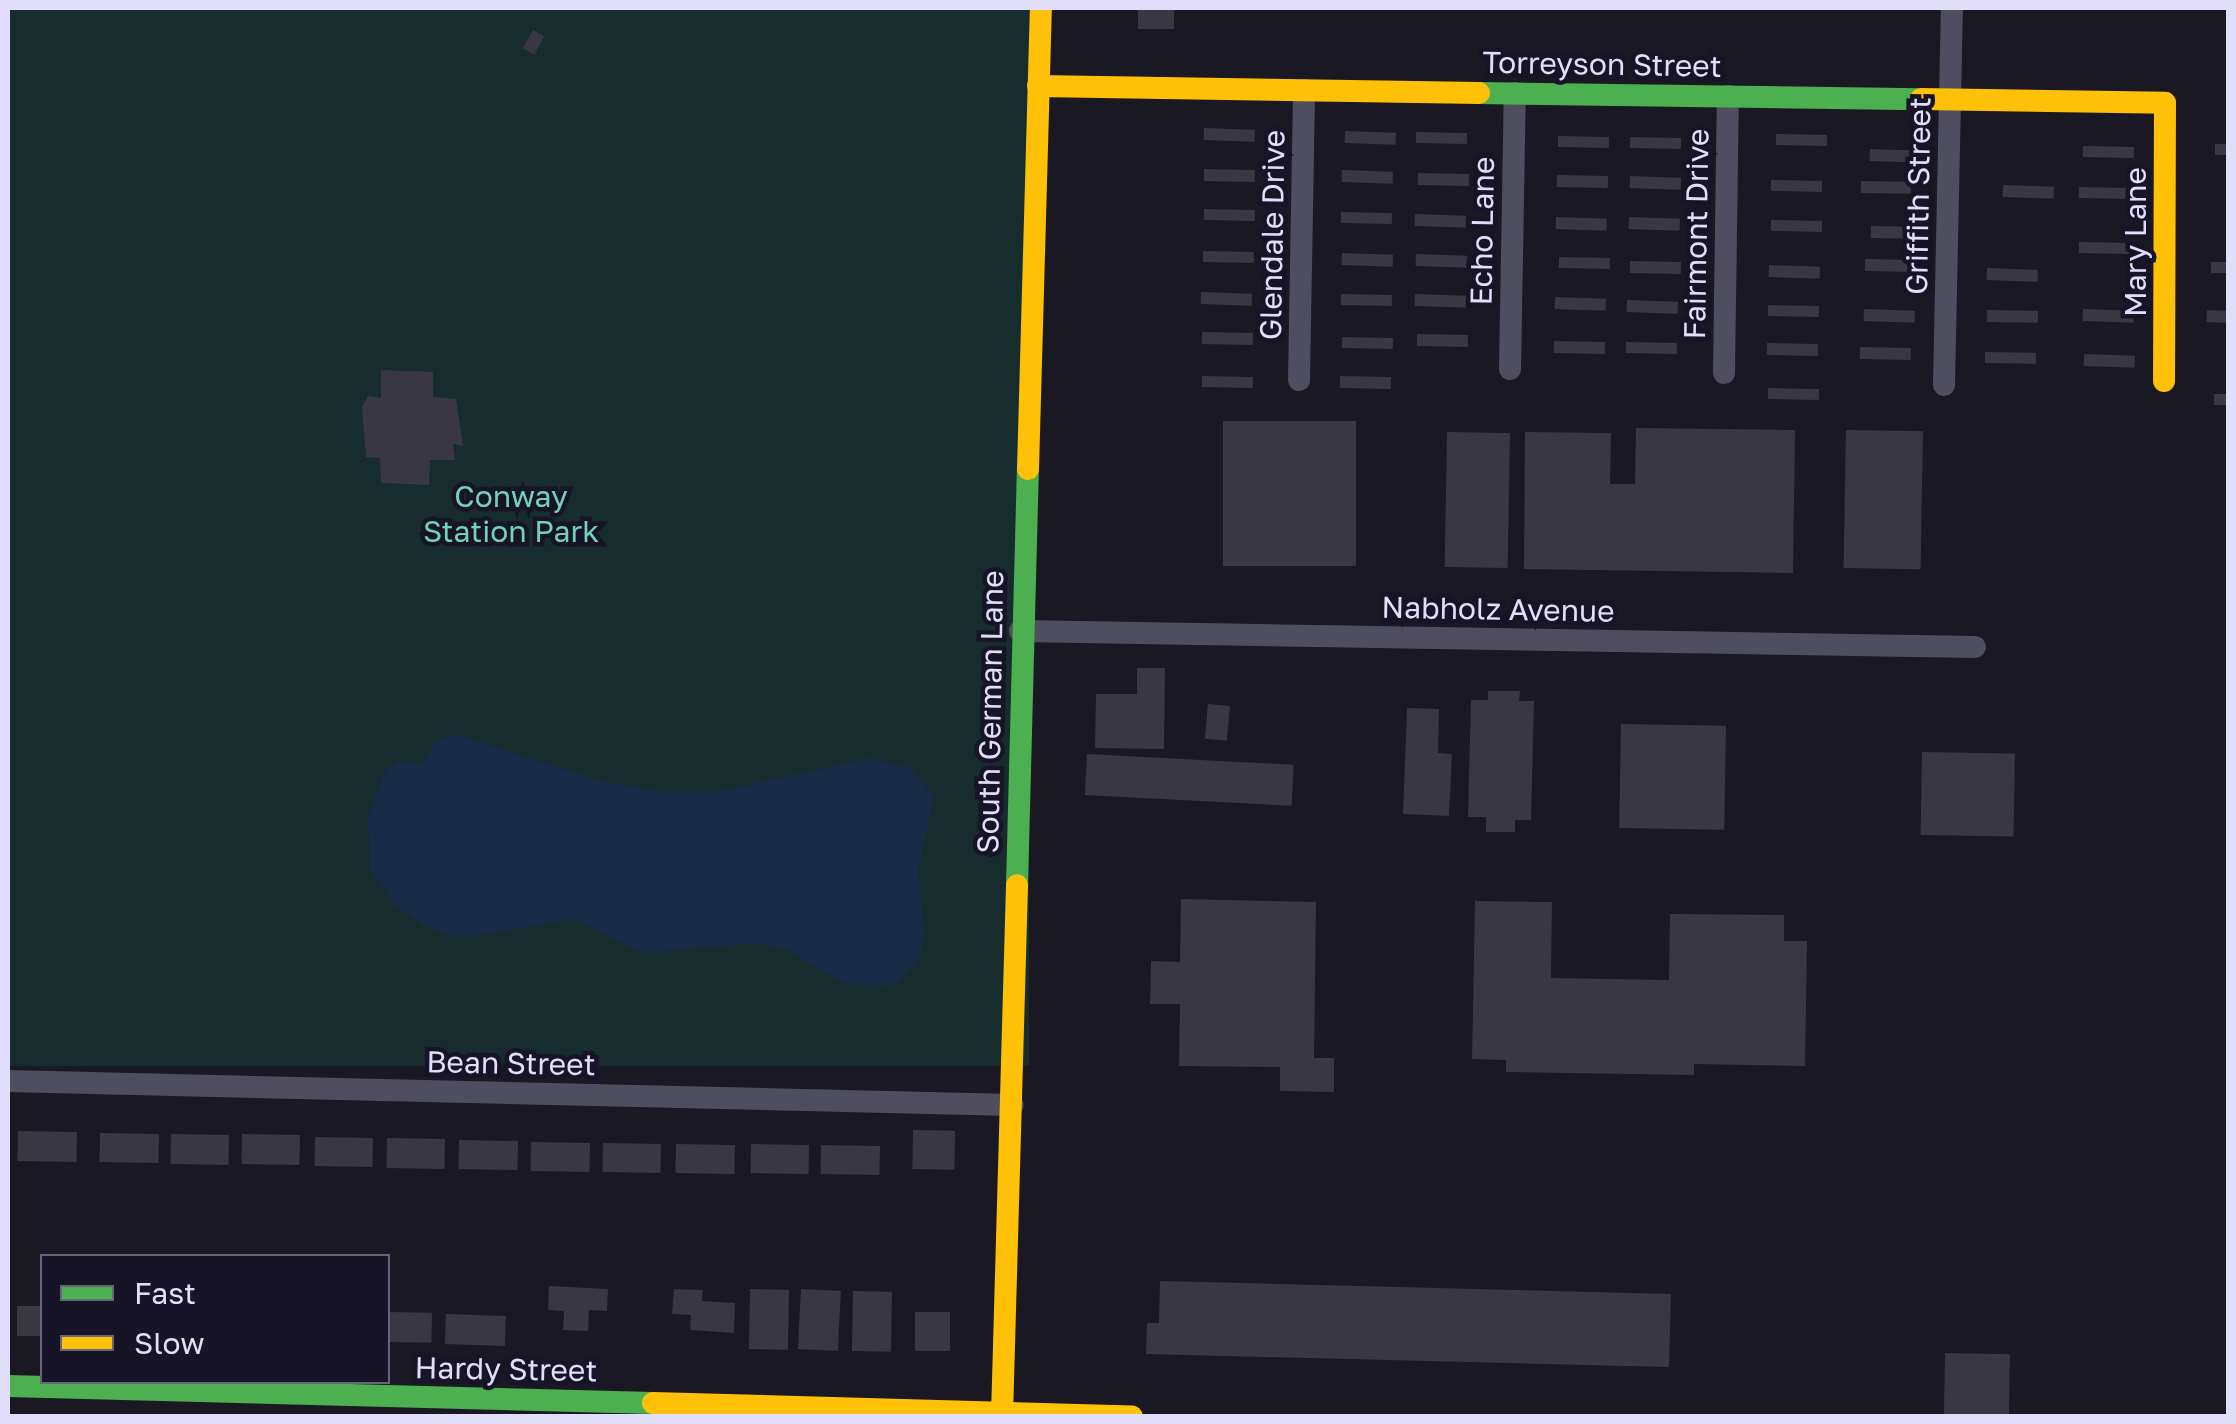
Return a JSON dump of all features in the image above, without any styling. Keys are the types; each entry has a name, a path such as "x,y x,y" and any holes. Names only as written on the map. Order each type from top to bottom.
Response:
{"street":[{"name":"South German Lane","path":"1002,1414 1020,631 1040,8"},
{"name":"Griffith Street","path":"1944,385 1952,8"},
{"name":"Torreyson Street","path":"1038,86 2166,102"},
{"name":"Glendale Drive","path":"1299,380 1304,90"},
{"name":"Echo Lane","path":"1510,370 1515,93"},
{"name":"Fairmont Drive","path":"1724,373 1728,96"},
{"name":"Mary Lane","path":"2164,382 2166,102"},
{"name":"Nabholz Avenue","path":"1020,631 1975,646"},
{"name":"Bean Street","path":"8,1081 1012,1105"},
{"name":"Hardy Street","path":"8,1386 1132,1416"}],"green space":[{"name":"Conway Station Park","path":"8,8 1029,8 1029,1066 8,1066"}],"water":[{"path":"454,734 598,780 666,793 717,792 870,758 911,769 934,796 918,873 925,932 920,957 897,983 884,986 843,983 787,950 756,943 640,953 577,919 460,938 430,929 396,906 370,870 368,815 385,771 400,760 421,765 436,742"}],"building":[{"path":"1138,8 1174,8 1174,29 1138,29"},
{"path":"533,30 544,36 534,55 523,48"},
{"path":"1204,128 1255,130 1255,142 1204,140"},
{"path":"1345,131 1396,133 1396,145 1345,143"},
{"path":"1416,132 1467,133 1467,144 1416,143"},
{"path":"1776,134 1827,135 1827,146 1776,145"},
{"path":"1558,136 1609,137 1609,148 1558,147"},
{"path":"1630,137 1681,138 1681,149 1630,148"},
{"path":"2215,144 2228,144 2228,155 2215,155"},
{"path":"2083,146 2134,147 2134,158 2083,157"},
{"path":"1870,149 1921,151 1921,163 1870,161"},
{"path":"1204,169 1255,170 1255,182 1204,181"},
{"path":"1342,170 1393,172 1393,184 1342,182"},
{"path":"1418,173 1469,174 1469,186 1418,185"},
{"path":"1557,175 1608,176 1608,188 1557,187"},
{"path":"1630,176 1681,178 1681,190 1630,188"},
{"path":"1771,180 1822,181 1822,192 1771,191"},
{"path":"1861,181 1911,182 1911,194 1861,193"},
{"path":"2003,185 2054,187 2054,199 2003,197"},
{"path":"2079,187 2130,188 2130,199 2079,198"},
{"path":"1204,209 1255,210 1255,221 1204,220"},
{"path":"1341,212 1392,213 1392,224 1341,223"},
{"path":"1415,214 1466,216 1466,228 1415,226"},
{"path":"1556,217 1607,219 1607,231 1556,229"},
{"path":"1629,217 1680,219 1680,231 1629,229"},
{"path":"1771,220 1822,221 1822,232 1771,231"},
{"path":"1871,226 1922,227 1922,239 1871,238"},
{"path":"2079,242 2130,243 2130,254 2079,253"},
{"path":"1203,251 1254,252 1254,263 1203,262"},
{"path":"1342,253 1393,255 1393,267 1342,265"},
{"path":"1416,254 1467,256 1467,268 1416,266"},
{"path":"1559,257 1610,258 1610,269 1559,268"},
{"path":"1865,259 1916,260 1916,272 1865,271"},
{"path":"1630,261 1681,262 1681,274 1630,273"},
{"path":"2211,262 2228,262 2228,273 2211,273"},
{"path":"1769,265 1820,267 1820,279 1769,277"},
{"path":"1987,268 2038,270 2038,282 1987,280"},
{"path":"1201,292 1252,294 1252,306 1201,304"},
{"path":"1341,294 1392,295 1392,306 1341,305"},
{"path":"1415,294 1466,296 1466,308 1415,306"},
{"path":"1555,297 1606,299 1606,311 1555,309"},
{"path":"1627,300 1678,302 1678,314 1627,312"},
{"path":"1768,305 1819,306 1819,317 1768,316"},
{"path":"1864,309 1915,311 1915,323 1864,321"},
{"path":"2083,309 2134,311 2134,323 2083,321"},
{"path":"1987,310 2038,311 2038,323 1987,322"},
{"path":"2207,310 2228,311 2227,323 2206,322"},
{"path":"1202,332 1253,333 1253,345 1202,344"},
{"path":"1417,334 1468,335 1468,347 1417,346"},
{"path":"1342,337 1393,338 1393,349 1342,348"},
{"path":"1554,341 1605,342 1605,354 1554,353"},
{"path":"1626,342 1677,343 1677,354 1626,353"},
{"path":"1767,343 1818,344 1818,356 1767,355"},
{"path":"1860,347 1911,348 1911,360 1860,359"},
{"path":"1985,352 2036,353 2036,364 1985,363"},
{"path":"2084,354 2135,356 2135,368 2084,366"},
{"path":"381,370 433,372 433,397 456,399 463,446 453,444 455,460 430,460 429,485 381,483 380,458 366,457 362,407 368,396 381,398"},
{"path":"1202,376 1253,377 1253,388 1202,387"},
{"path":"1340,376 1391,377 1391,389 1340,388"},
{"path":"1768,388 1819,389 1819,400 1768,399"},
{"path":"2214,394 2228,394 2228,405 2214,405"},
{"path":"1223,421 1356,421 1356,566 1223,566"},
{"path":"1636,428 1795,430 1793,573 1524,569 1525,432 1611,433 1610,484 1635,484"},
{"path":"1846,430 1923,431 1921,569 1844,568"},
{"path":"1447,432 1510,433 1508,568 1445,567"},
{"path":"1137,668 1165,668 1164,749 1095,748 1096,694 1137,694"},
{"path":"1488,691 1520,691 1519,701 1534,701 1531,820 1515,820 1515,832 1486,832 1486,817 1468,817 1471,700 1488,700"},
{"path":"1208,704 1230,706 1227,741 1205,739"},
{"path":"1407,708 1439,709 1438,753 1452,754 1449,816 1403,814"},
{"path":"1621,724 1726,726 1724,830 1619,828"},
{"path":"1922,752 2015,754 2014,837 1921,835"},
{"path":"1087,754 1294,765 1292,806 1085,795"},
{"path":"1181,899 1316,902 1314,1058 1334,1058 1334,1092 1280,1091 1280,1067 1179,1066 1180,1004 1150,1004 1151,961 1180,962"},
{"path":"1475,901 1552,902 1551,978 1669,980 1670,914 1784,915 1784,941 1807,941 1805,1066 1694,1064 1694,1075 1506,1072 1506,1060 1472,1059"},
{"path":"913,1130 955,1131 954,1170 912,1169"},
{"path":"18,1131 77,1132 76,1162 17,1161"},
{"path":"100,1133 159,1134 158,1163 99,1162"},
{"path":"171,1134 229,1135 228,1165 170,1164"},
{"path":"242,1134 300,1135 299,1165 241,1164"},
{"path":"315,1137 373,1138 372,1167 314,1166"},
{"path":"387,1138 445,1139 444,1169 386,1168"},
{"path":"459,1140 518,1141 517,1170 458,1169"},
{"path":"531,1142 590,1143 589,1172 530,1171"},
{"path":"603,1143 661,1144 660,1173 602,1172"},
{"path":"676,1144 735,1145 734,1174 675,1173"},
{"path":"751,1144 809,1145 808,1174 750,1173"},
{"path":"821,1145 880,1146 879,1175 820,1174"},
{"path":"1160,1281 1671,1294 1669,1367 1146,1354 1147,1323 1159,1323"},
{"path":"549,1286 608,1289 607,1311 589,1310 588,1331 563,1330 564,1311 548,1310"},
{"path":"674,1289 703,1290 702,1301 735,1303 734,1333 690,1330 691,1315 672,1314"},
{"path":"750,1289 789,1290 788,1350 749,1349"},
{"path":"801,1289 841,1291 838,1351 798,1349"},
{"path":"853,1291 892,1292 891,1352 852,1351"},
{"path":"17,1306 40,1306 40,1336 17,1336"},
{"path":"390,1312 432,1313 431,1343 390,1342"},
{"path":"915,1312 950,1312 950,1351 915,1351"},
{"path":"446,1314 506,1316 505,1346 445,1344"},
{"path":"1945,1353 2010,1354 2009,1416 1944,1416"}],"traffic: fast":[{"path":"1479,93 1921,99"},
{"path":"1017,885 1028,469"},
{"path":"8,1386 653,1403"}],"traffic: slow":[{"path":"1028,469 1041,8"},
{"path":"1038,86 1479,93"},
{"path":"1921,99 2165,103 2164,381"},
{"path":"1002,1416 1017,885"},
{"path":"653,1403 1132,1416"}]}
